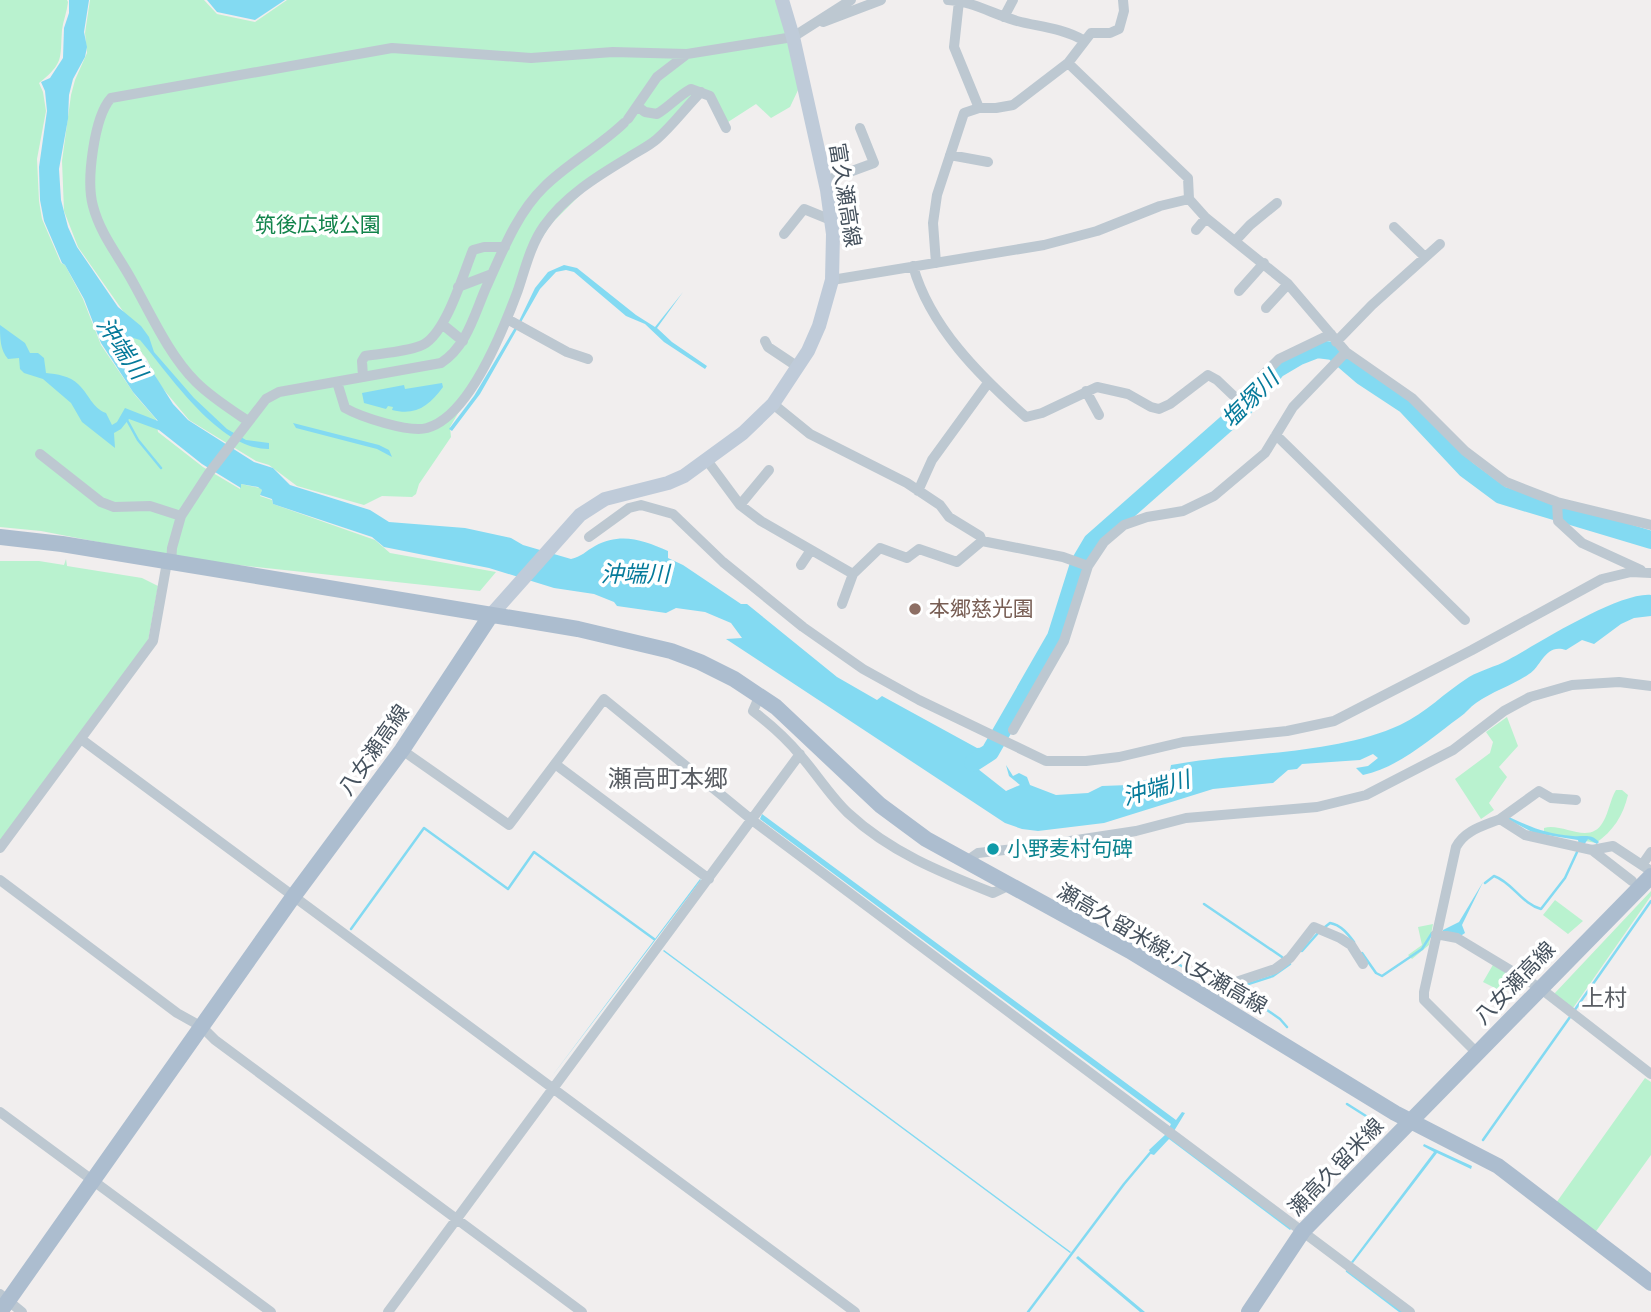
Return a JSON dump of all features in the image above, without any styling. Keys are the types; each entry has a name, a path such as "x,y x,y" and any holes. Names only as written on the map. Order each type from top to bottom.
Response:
{"main road":[{"name":"富久瀬高線","path":"491,615 580,515 605,499 668,483 684,476 743,432 773,404 798,367 819,326 832,279 831,220 825,181 782,0"},
{"path":"0,537 62,544 491,615"},
{"name":"瀬高久留米線;八女瀬高線","path":"491,615 578,629 671,651 734,679 776,706 887,811 926,839 1130,951 1410,1121"},
{"name":"八女瀬高線","path":"3,1302 94,1181 293,897 402,750 491,615"},
{"name":"八女瀬高線","path":"1410,1121 1540,988 1648,871"},
{"name":"瀬高久留米線","path":"1249,1312 1303,1231 1410,1121 1513,1175 1651,1283"}],"street":[{"path":"810,27 851,0"},
{"path":"248,421 214,398 180,363 124,266 104,237 92,205 90,162 103,112 111,98 392,48 531,58 613,51 687,54 810,27 881,0"},
{"path":"948,0 960,0 1004,16 1071,33 1083,40"},
{"path":"960,0 954,47 979,108"},
{"path":"1004,16 1013,0"},
{"path":"936,263 933,223 937,195 964,113 979,108 1013,104 1031,93 1068,63 1091,33 1110,33 1119,29 1124,11 1123,0"},
{"path":"0,848 153,641 181,516 266,398 279,392 441,363 452,355 463,341 492,274 529,203 545,186 607,140 626,121 657,77 687,54"},
{"path":"1068,63 1188,177 1189,199 1206,218 1231,242 1264,263 1288,284 1346,352 1412,398 1465,452 1506,482 1557,502 1651,525"},
{"path":"637,106 645,112 657,114 666,109 677,96 691,89 710,96 726,128"},
{"path":"337,382 345,408 356,414 406,428 425,429 443,421 469,391 487,362 508,319 535,242 544,225 591,180 656,140 701,92"},
{"path":"825,181 874,163 860,128"},
{"path":"950,155 988,163"},
{"path":"832,279 1044,245 1097,231 1160,206 1189,199"},
{"path":"1231,242 1277,203"},
{"path":"784,234 804,209 831,220"},
{"path":"1196,230 1206,218"},
{"path":"1394,227 1425,257"},
{"path":"913,266 916,280 939,323 988,383 1026,417 1042,413 1097,387 1129,394 1150,407 1159,409 1208,376 1217,380 1238,400 1279,359 1334,338 1440,244"},
{"path":"363,377 362,361 365,356 420,346 430,341 442,324 473,250 505,247"},
{"path":"1239,291 1264,263"},
{"path":"458,286 492,274"},
{"path":"1266,308 1288,284"},
{"path":"508,319 567,352 587,359"},
{"path":"442,324 463,341"},
{"path":"765,341 768,347 798,367"},
{"path":"1013,730 1064,641 1088,566 1104,542 1125,525 1147,517 1183,511 1214,496 1265,453 1293,407 1346,352"},
{"path":"918,491 932,460 988,383"},
{"path":"1086,391 1099,415"},
{"path":"773,404 810,434 907,483 940,505 949,517 979,536 982,541 1063,557 1088,566"},
{"path":"1276,435 1465,620"},
{"path":"40,454 101,502 114,507 150,506 181,516"},
{"path":"706,459 740,505 761,521 853,574"},
{"path":"740,505 769,470"},
{"path":"628,493 656,508"},
{"path":"1557,502 1558,521 1582,543 1647,572"},
{"path":"589,537 629,508 641,505 673,513 723,562 803,627 863,669 919,700 1046,761 1108,758 1184,742 1287,731 1334,721 1602,579 1647,572"},
{"path":"842,604 853,574 880,548 908,558 919,549 957,562 982,541"},
{"path":"801,565 811,550"},
{"path":"965,862 978,853 1136,831 1186,818 1317,807 1366,795 1453,750 1504,711 1530,697 1572,685 1619,682 1651,686"},
{"path":"760,695 753,711 778,731 800,754 846,811 880,840 914,860 993,893 1010,885"},
{"path":"402,750 509,825 604,699 752,820 1410,1312"},
{"path":"81,739 855,1312"},
{"path":"388,1312 800,754"},
{"path":"555,764 709,878"},
{"path":"1477,1053 1424,1000 1456,847 1460,839 1470,831 1500,819 1539,791 1551,798 1576,800"},
{"path":"1500,819 1525,835 1592,850 1632,881"},
{"path":"1592,850 1614,845 1648,871 1651,852"},
{"path":"0,880 177,1013 202,1027 226,1048 582,1312"},
{"path":"1216,1004 1236,982 1275,969 1290,958 1314,927 1351,945 1363,964"},
{"path":"1436,934 1457,938 1540,988 1651,1074"},
{"path":"0,1112 271,1312"},
{"path":"3,1302 22,1312"}],"green space":[{"path":"0,0 68,2 59,60 39,83 46,111 37,159 42,219 61,263 65,265 83,299 101,345 135,395 156,419 158,432 203,467 240,489 241,484 260,488 260,496 272,500 273,504 375,540 390,553 496,572 480,591 192,560 41,531 0,527"},
{"name":"筑後広域公園","path":"90,0 204,0 217,14 255,22 287,0 779,0 799,88 790,107 771,118 756,104 728,122 703,96 662,139 593,182 551,224 538,244 470,393 450,427 451,437 419,484 416,494 412,497 382,496 364,505 297,486 269,465 256,461 189,420 160,385 146,358 132,341 125,314 78,247 64,211 62,161 71,95 87,53 85,33"},
{"path":"66,559 67,566 142,578 158,586 148,641 0,841 0,561 39,561 64,565"},
{"path":"1507,717 1518,746 1499,767 1507,777 1489,803 1494,810 1481,819 1455,779 1490,753 1493,742 1486,732"},
{"path":"1616,790 1622,790 1628,795 1623,810 1612,828 1596,843 1544,833 1544,828 1551,827 1583,833 1597,829 1605,818"},
{"path":"1651,891 1651,896 1573,1008 1554,994"},
{"path":"1555,900 1583,921 1568,934 1543,915"},
{"path":"1433,924 1429,945 1412,959 1408,955 1422,945 1418,927"},
{"path":"1494,963 1518,979 1505,993 1483,982"},
{"path":"1645,1078 1651,1082 1651,1155 1594,1234 1556,1203"}],"water":[{"name":"沖端川","path":"69,0 89,0 84,32 87,47 69,95 68,119 59,169 61,200 68,227 77,247 118,307 141,326 149,337 154,352 194,398 227,429 246,440 269,443 269,449 250,446 214,424 180,390 140,340 130,337 131,345 144,358 173,404 188,420 254,462 273,468 290,485 370,510 389,522 465,528 511,538 523,545 571,559 614,539 641,541 668,551 668,558 741,604 747,604 837,677 877,700 882,696 977,748 989,747 996,752 982,762 978,769 1006,791 1020,785 1009,776 1006,765 1013,776 1019,773 1027,777 1030,785 1056,795 1088,793 1102,786 1129,785 1163,775 1170,770 1171,765 1318,747 1374,735 1409,720 1469,677 1508,660 1600,610 1637,596 1651,595 1651,616 1634,618 1621,624 1594,644 1582,640 1566,650 1548,652 1529,674 1483,699 1414,751 1377,771 1363,775 1356,768 1368,766 1378,758 1373,754 1360,760 1302,764 1297,769 1288,770 1273,783 1213,789 1104,823 1038,831 1005,823 726,639 742,638 731,623 705,612 676,608 666,613 617,606 614,602 594,594 554,588 489,568 384,547 372,537 273,504 272,499 260,495 262,490 258,487 241,484 241,488 202,464 159,430 129,419 114,433 115,448 82,422 71,403 43,379 24,373 20,369 19,358 8,359 2,348 0,325 25,343 30,353 38,353 44,358 46,373 75,381 97,408 106,413 112,425 117,422 125,408 158,421 133,392 101,343 84,299 62,263 44,221 39,167 47,111 41,82 50,78 63,58"},
{"path":"207,0 285,0 255,20 217,12"},
{"path":"564,265 577,268 655,327 683,292 657,328 707,366 705,369 664,342 645,324 626,316 574,272 556,272 540,289 480,394 452,431 449,429 474,396 520,319 535,288 548,272"},
{"path":"442,383 443,387 433,399 421,408 408,412 364,403 362,393 404,385 405,389"},
{"path":"293,423 379,445 389,450 392,457 377,449 296,428"},
{"path":"762,814 1176,1120 1182,1112 1185,1113 1171,1136 1292,1228 1290,1230 1169,1139 1154,1155 1151,1154 1149,1150 1166,1134 1171,1124 760,819"},
{"path":"1507,816 1546,832 1590,836 1599,842 1597,844 1588,839 1580,851 1578,840 1534,833 1507,819"},
{"path":"700,879 701,880 549,1080"},
{"path":"1483,882 1462,925 1465,933 1443,934 1443,930 1459,922"},
{"path":"664,950 1071,1252 663,951"},
{"path":"1424,1144 1472,1166 1471,1169 1437,1153 1353,1263 1351,1262 1434,1152 1423,1146"},
{"path":"1078,1256 1145,1312 1140,1312 1076,1258"}],"waterway":[{"name":"塩塚川","path":"973,763 990,752 1056,637 1079,564 1092,542 1244,408 1277,369 1317,349 1333,351 1362,376 1406,405 1466,469 1501,495 1651,540"},
{"path":"127,420 138,440 161,468"},
{"path":"351,929 424,828 508,889 534,852 654,939"},
{"path":"1485,883 1494,876 1528,903 1541,909 1565,878 1578,850"},
{"path":"1574,1011 1651,901"},
{"path":"1204,904 1282,957"},
{"path":"1325,927 1330,923 1338,926 1354,942"},
{"path":"1302,951 1318,933"},
{"path":"1362,953 1376,973 1382,976 1422,949 1432,933"},
{"path":"1152,949 1225,991"},
{"path":"1231,997 1236,988 1273,976 1290,964"},
{"path":"1237,989 1280,1019 1287,1027"},
{"path":"1483,1140 1570,1017"},
{"path":"1347,1104 1377,1123"},
{"path":"1028,1312 1150,1153"},
{"path":"1347,1271 1401,1312"}],"place":[{"name":"本郷慈光園","path":"915,609"},
{"name":"小野麦村句碑","path":"993,849"}],"district":[{"name":"瀬高町本郷","path":"668,779"},
{"name":"上村","path":"1604,998"}]}
